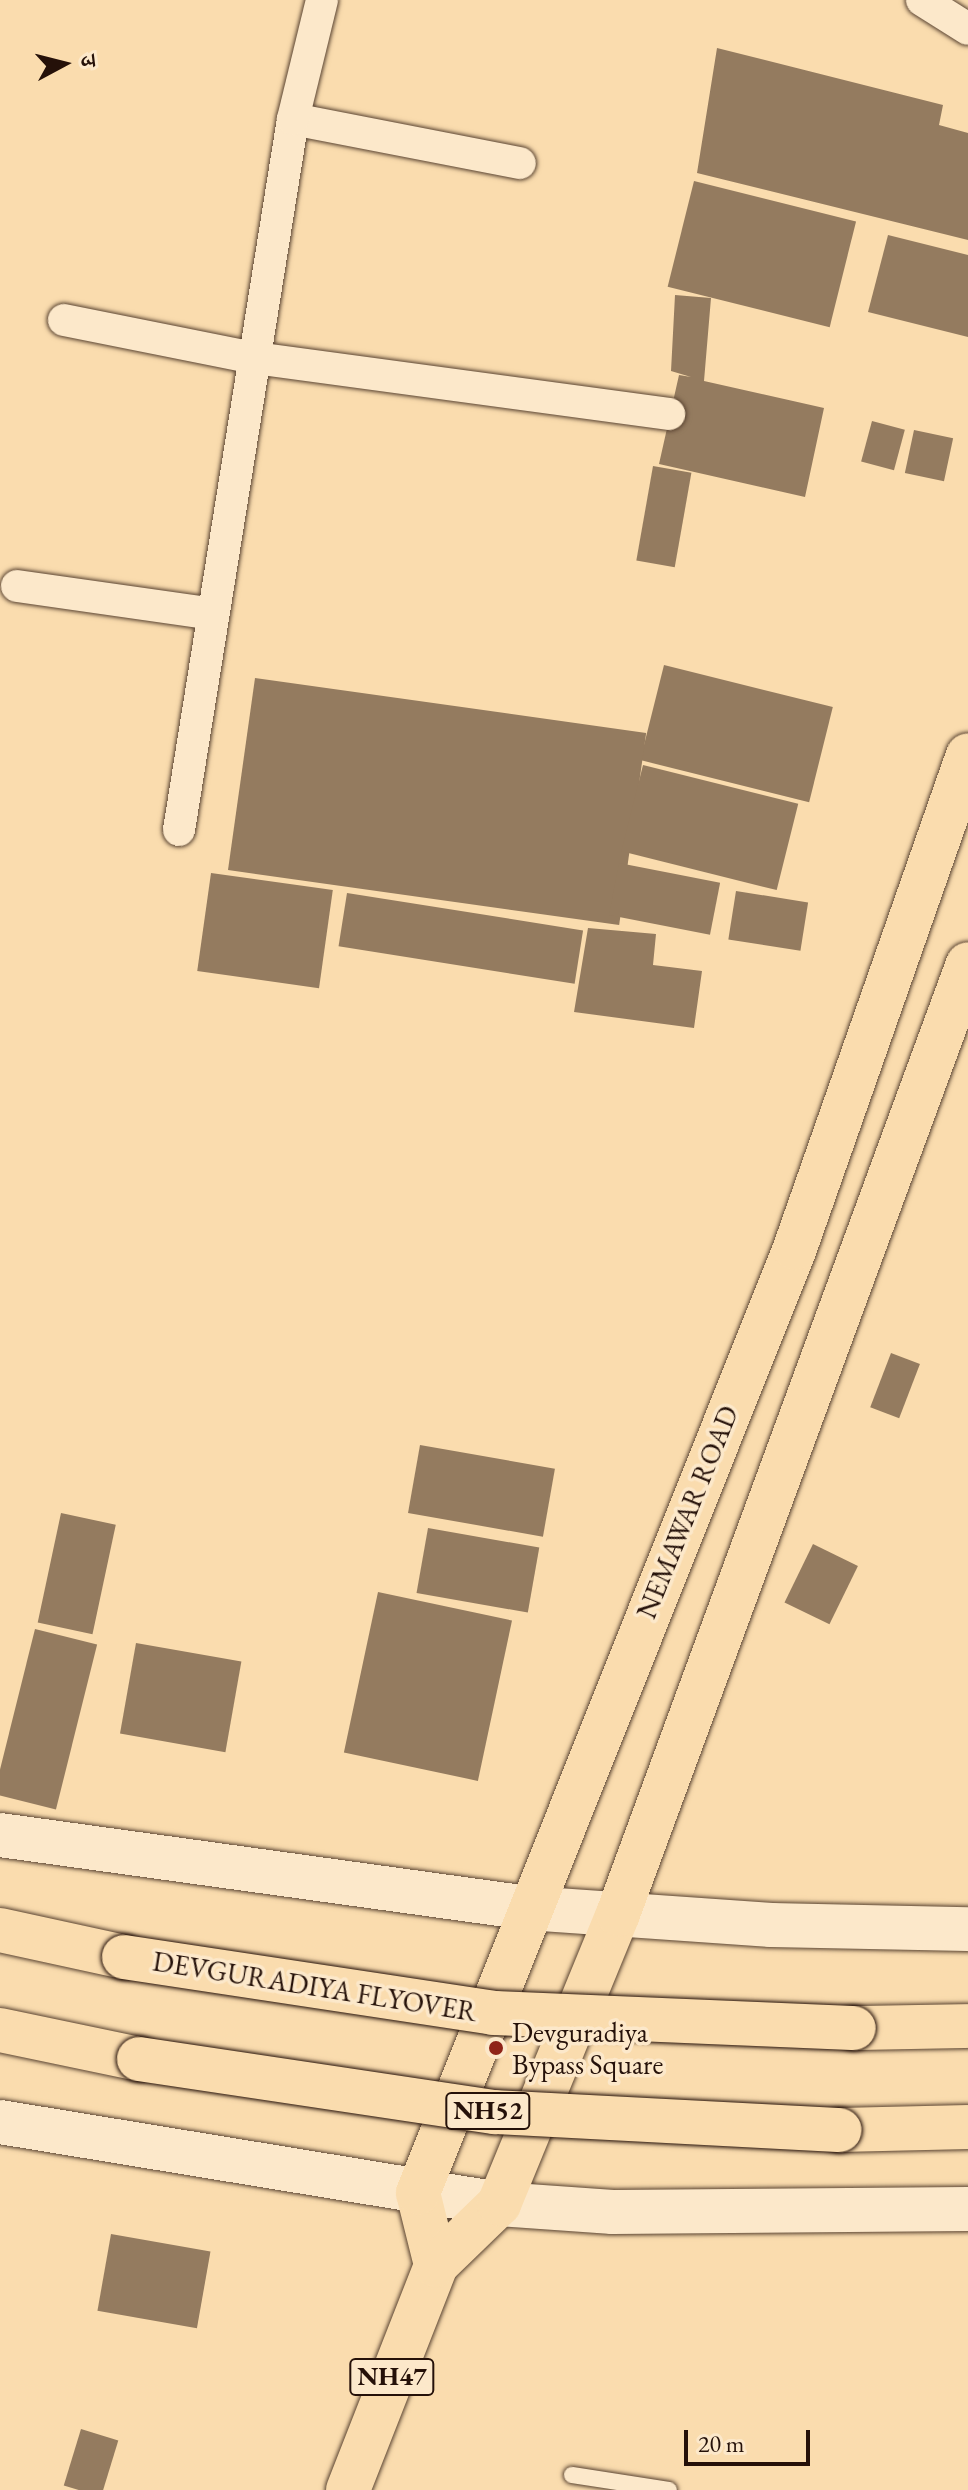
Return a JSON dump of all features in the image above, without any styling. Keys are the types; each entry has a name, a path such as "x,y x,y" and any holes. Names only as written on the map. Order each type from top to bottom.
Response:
{"highway":[{"name":"NEMAWAR ROAD","path":"418,2193 528,1908 795,1248 968,755"},
{"path":"499,2204 618,1914 968,964"},
{"name":"DEVGURADIYA FLYOVER","path":"0,1930 124,1957 493,2013 854,2028 968,2026"},
{"name":"NH52","path":"0,2030 139,2059 495,2112 840,2130 968,2127"},
{"path":"418,2193 436,2265"},
{"name":"NH47","path":"348,2490 436,2265 499,2204"}],"street":[{"path":"179,830 293,119 322,0"},
{"path":"922,0 968,29"},
{"path":"293,119 520,163"},
{"path":"64,320 255,358 669,414"},
{"path":"17,586 213,614"},
{"path":"0,1835 528,1908 968,1929"},
{"path":"0,2122 499,2204 613,2212 968,2209"}],"lane":[{"path":"572,2475 669,2490"}],"building":[{"path":"717,48 943,105 939,125 968,133 968,240 697,173"},
{"path":"694,181 856,221 830,327 668,287"},
{"path":"888,235 968,255 968,337 868,312"},
{"path":"675,295 711,298 704,381 824,408 805,497 659,464 679,375 691,377 671,371"},
{"path":"872,421 905,430 894,470 861,462"},
{"path":"914,430 953,438 944,481 905,473"},
{"path":"653,466 691,473 675,567 636,561"},
{"path":"664,665 833,707 809,802 640,760"},
{"path":"255,678 646,733 619,925 228,870"},
{"path":"643,765 798,804 777,890 621,851"},
{"path":"619,863 720,883 710,935 609,915"},
{"path":"211,873 333,890 319,988 197,971"},
{"path":"736,891 808,902 800,951 728,939"},
{"path":"347,893 583,930 575,984 339,946"},
{"path":"588,928 656,934 653,965 702,971 694,1028 574,1012"},
{"path":"891,1353 920,1364 899,1418 870,1407"},
{"path":"420,1445 555,1469 543,1537 408,1513"},
{"path":"61,1513 116,1525 92,1634 38,1623"},
{"path":"428,1528 539,1548 528,1613 417,1593"},
{"path":"813,1544 858,1566 829,1624 785,1602"},
{"path":"378,1592 512,1620 478,1781 344,1752"},
{"path":"35,1629 97,1644 56,1809 0,1795 0,1769"},
{"path":"136,1643 241,1662 225,1752 120,1734"},
{"path":"111,2234 210,2252 197,2328 97,2311"},
{"path":"81,2429 118,2440 103,2490 79,2490 64,2485"}],"place":[{"name":"Devguradiya Bypass Square","path":"496,2048"}]}
